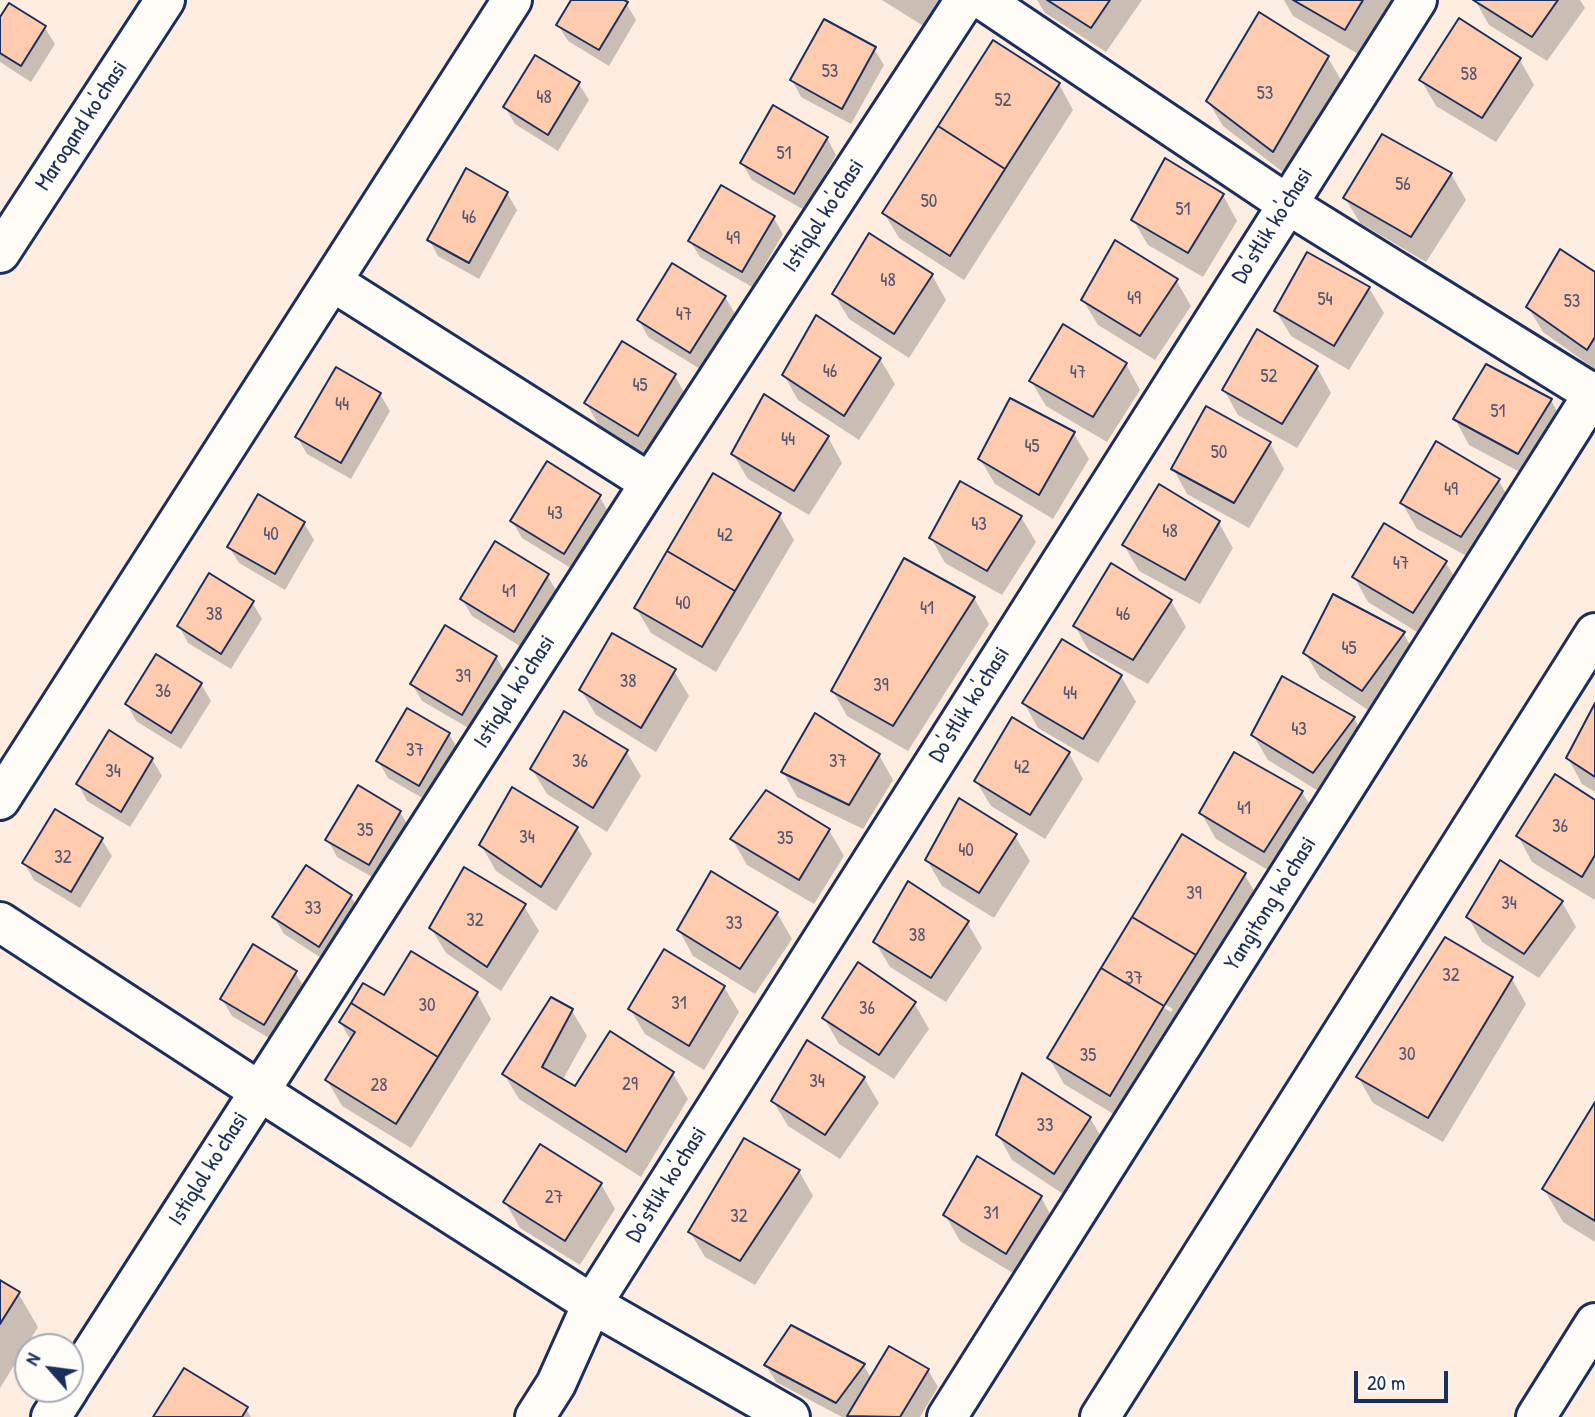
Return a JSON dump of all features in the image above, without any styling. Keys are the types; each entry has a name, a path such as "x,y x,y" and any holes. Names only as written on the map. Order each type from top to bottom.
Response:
{"street":[{"name":"Maroqand ko'chasi","path":"0,253 165,0"},
{"path":"0,800 512,0"},
{"name":"Istiqlol ko'chasi","path":"84,1365 650,483 965,0"},
{"path":"983,0 1287,204 1594,393"},
{"name":"Do'stlik ko'chasi","path":"535,1417 556,1384 592,1304 1417,0"},
{"path":"333,282 650,483"},
{"name":"Yangitong ko'chasi","path":"947,1417 1594,393"},
{"path":"1100,1417 1595,633"},
{"path":"0,922 592,1304 790,1417"},
{"path":"1536,1417 1595,1323"}],"building":[{"path":"571,0 628,2 599,50 556,25"},
{"path":"1047,0 1110,0 1091,28"},
{"path":"1293,0 1363,0 1345,30"},
{"path":"1473,0 1558,0 1532,37"},
{"path":"9,3 46,26 21,66 0,53 0,17"},
{"path":"1259,12 1329,56 1273,152 1206,101"},
{"path":"1459,18 1521,58 1482,118 1419,80"},
{"path":"824,19 876,47 842,109 790,80"},
{"path":"993,40 1060,83 1005,169 938,126"},
{"path":"535,55 580,82 548,135 503,107"},
{"path":"773,105 828,137 794,194 740,163"},
{"path":"938,126 1005,169 950,256 882,213"},
{"path":"1382,134 1452,173 1411,237 1343,198"},
{"path":"1165,158 1224,194 1188,253 1131,220"},
{"path":"466,168 508,192 469,263 427,240"},
{"path":"721,185 775,216 742,272 688,241"},
{"path":"869,233 933,274 894,334 832,294"},
{"path":"1115,240 1178,279 1140,336 1081,300"},
{"path":"1560,249 1595,272 1595,337 1587,350 1526,307"},
{"path":"1307,252 1370,287 1334,346 1274,311"},
{"path":"672,263 726,296 690,353 637,320"},
{"path":"816,315 881,358 844,416 782,375"},
{"path":"1063,324 1127,363 1093,417 1029,381"},
{"path":"1257,329 1318,366 1282,424 1222,390"},
{"path":"622,341 676,374 638,436 584,403"},
{"path":"1486,364 1552,399 1518,454 1453,419"},
{"path":"336,367 381,393 341,463 295,437"},
{"path":"764,394 829,436 794,491 731,454"},
{"path":"1010,398 1075,432 1039,495 978,459"},
{"path":"1206,406 1271,442 1234,503 1171,469"},
{"path":"1436,441 1500,479 1461,537 1400,503"},
{"path":"547,461 601,495 564,554 510,521"},
{"path":"713,473 781,513 735,591 667,551"},
{"path":"960,481 1022,516 987,571 929,538"},
{"path":"1159,484 1220,521 1185,580 1122,545"},
{"path":"258,494 305,522 275,574 227,547"},
{"path":"1384,523 1447,561 1413,613 1352,577"},
{"path":"495,541 549,574 514,632 460,599"},
{"path":"667,551 735,591 702,647 634,608"},
{"path":"904,558 975,597 893,726 831,691"},
{"path":"1111,563 1172,600 1133,660 1073,626"},
{"path":"209,573 254,601 221,654 177,626"},
{"path":"1333,594 1405,632 1362,691 1303,653"},
{"path":"445,625 497,656 462,715 410,684"},
{"path":"612,633 676,669 641,728 579,690"},
{"path":"1062,639 1122,675 1083,739 1022,703"},
{"path":"156,654 202,683 171,733 125,704"},
{"path":"1282,676 1355,717 1313,773 1251,735"},
{"path":"1595,703 1595,777 1566,758"},
{"path":"407,708 450,733 419,786 376,761"},
{"path":"564,711 628,750 593,808 530,769"},
{"path":"815,713 880,754 849,805 781,772"},
{"path":"1012,717 1070,752 1030,815 974,781"},
{"path":"109,730 153,758 121,812 76,784"},
{"path":"1234,752 1303,791 1264,852 1199,813"},
{"path":"1555,774 1595,800 1595,855 1582,877 1516,836"},
{"path":"358,785 401,811 369,865 325,840"},
{"path":"512,787 578,827 541,887 479,845"},
{"path":"766,790 830,829 799,880 730,839"},
{"path":"959,798 1017,834 979,893 925,860"},
{"path":"55,809 103,838 71,892 22,863"},
{"path":"1182,834 1246,873 1196,955 1132,917"},
{"path":"1500,860 1563,901 1524,954 1466,917"},
{"path":"306,865 352,895 319,947 272,917"},
{"path":"464,867 526,904 487,967 429,928"},
{"path":"711,871 778,912 740,969 677,930"},
{"path":"908,881 969,921 931,978 873,942"},
{"path":"1132,917 1196,955 1164,1006 1101,968"},
{"path":"1445,937 1513,977 1428,1118 1356,1077"},
{"path":"253,944 297,971 264,1025 220,999"},
{"path":"664,949 725,986 689,1046 628,1009"},
{"path":"411,951 478,992 438,1057 351,1003 363,983 384,995"},
{"path":"858,962 916,1002 879,1055 822,1018"},
{"path":"1101,968 1164,1006 1110,1096 1047,1058"},
{"path":"551,997 573,1009 542,1067 575,1086 610,1031 674,1072 626,1152 502,1074"},
{"path":"351,1003 438,1057 396,1124 325,1080 355,1032 339,1022"},
{"path":"807,1040 865,1077 825,1135 771,1101"},
{"path":"1022,1073 1091,1117 1054,1174 996,1135"},
{"path":"1595,1102 1595,1221 1542,1189"},
{"path":"744,1138 800,1170 740,1261 688,1232"},
{"path":"540,1144 602,1183 565,1241 503,1202"},
{"path":"977,1156 1042,1196 1006,1254 943,1215"},
{"path":"0,1280 20,1292 0,1324"},
{"path":"791,1325 865,1364 836,1403 764,1365"},
{"path":"889,1346 929,1369 900,1417 847,1416"},
{"path":"184,1368 248,1407 242,1417 153,1417"}]}
